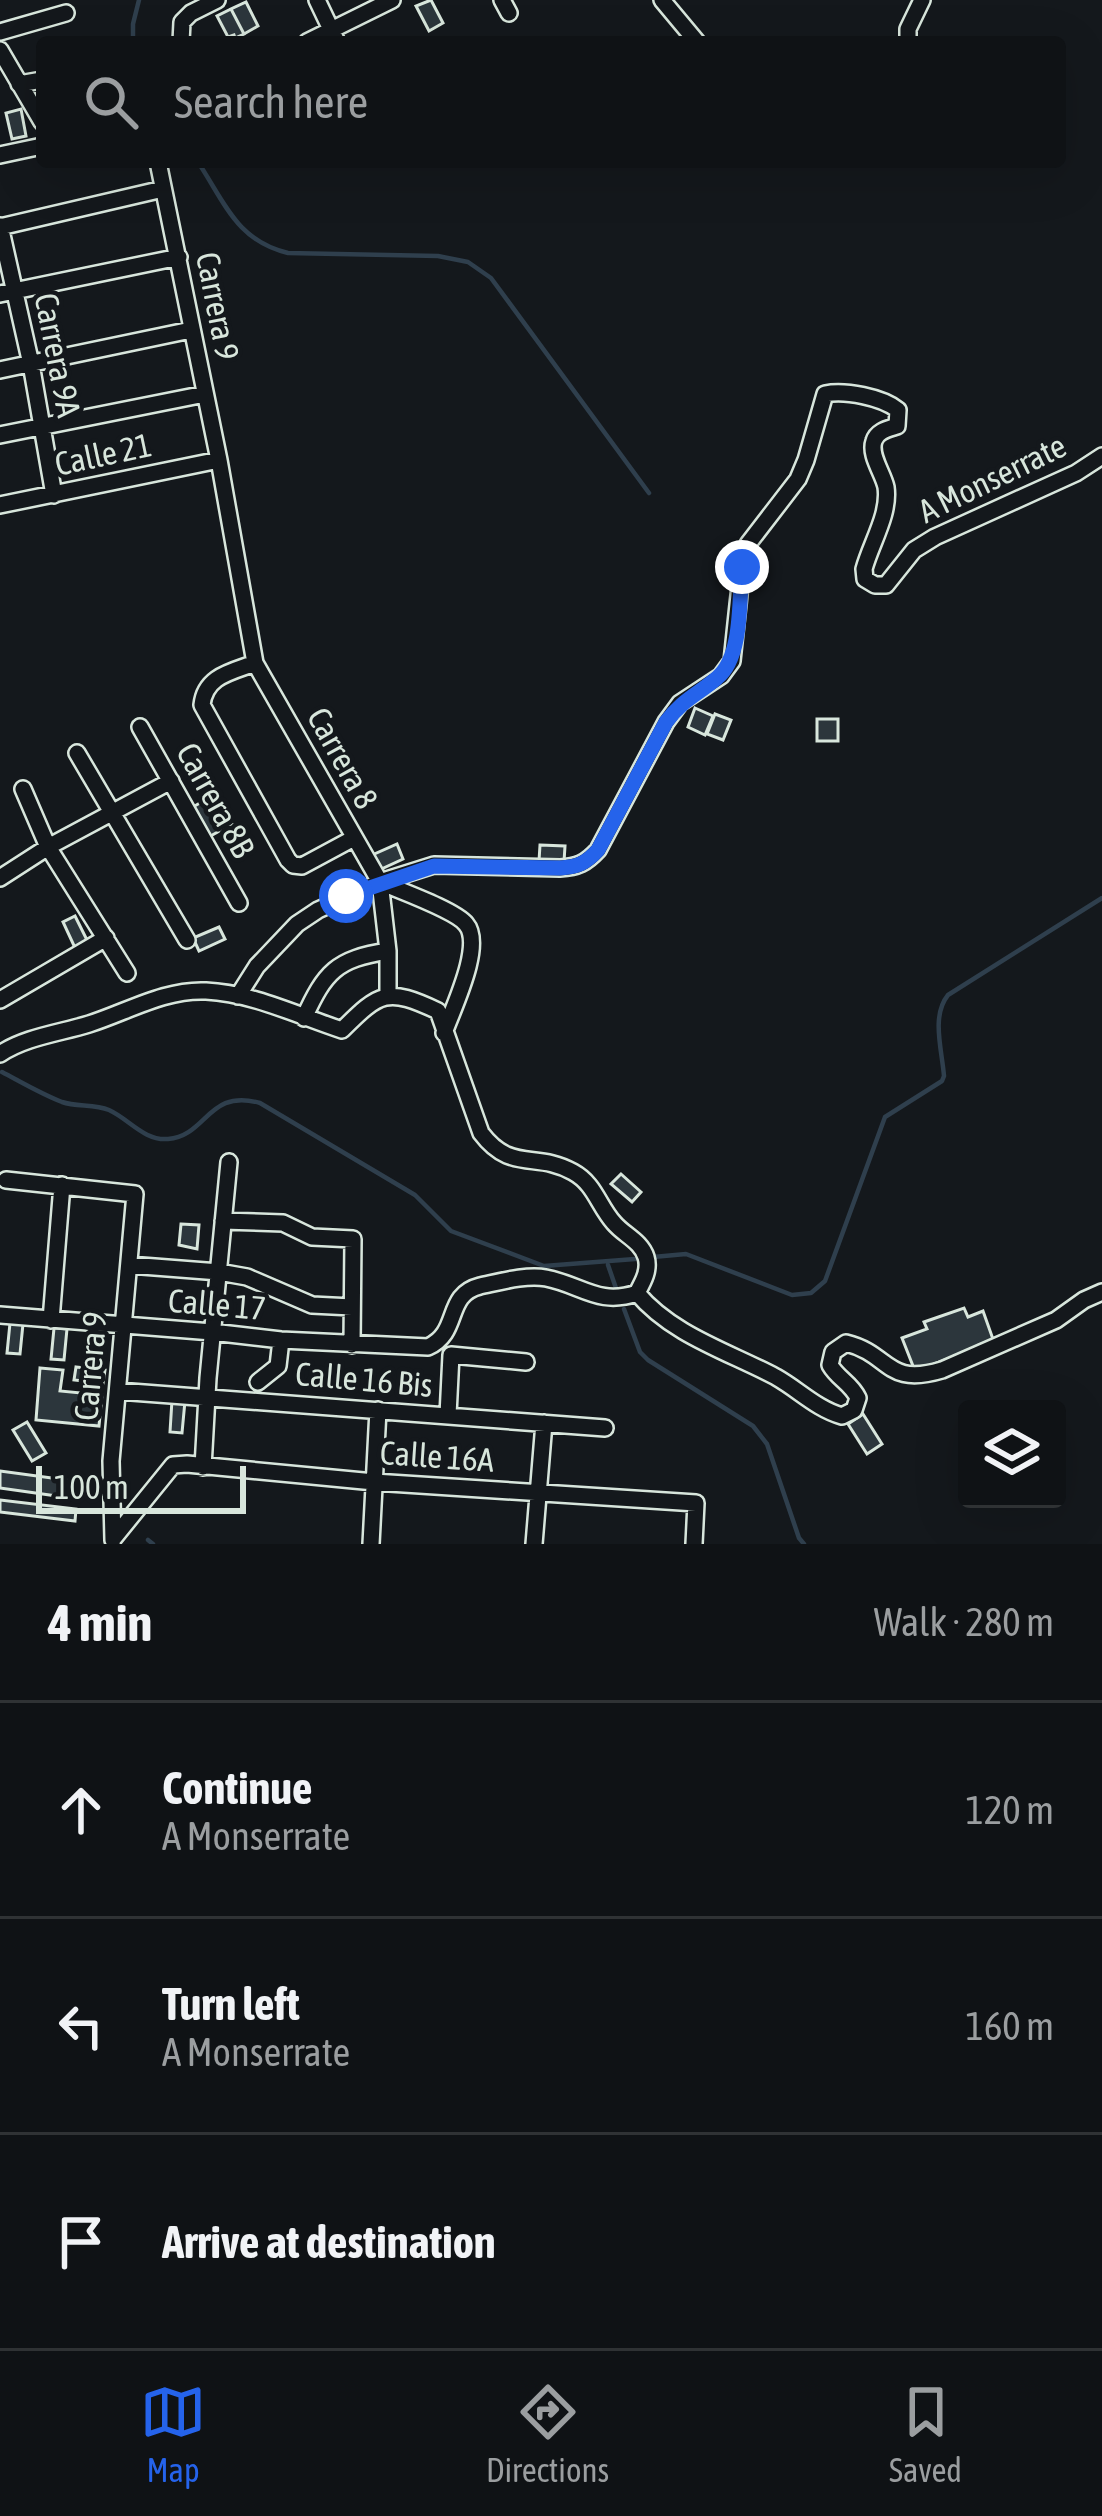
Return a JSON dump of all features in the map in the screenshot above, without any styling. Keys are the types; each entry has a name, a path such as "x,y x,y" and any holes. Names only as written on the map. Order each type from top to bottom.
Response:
{"street":[{"path":"182,36 182,22 217,0"},
{"path":"317,0 333,36 392,0"},
{"path":"662,0 692,36"},
{"path":"908,36 922,0"},
{"path":"0,32 66,13"},
{"path":"0,50 10,76 36,113"},
{"path":"0,155 36,147"},
{"name":"Carrera 9","path":"159,168 255,663"},
{"path":"0,227 163,190"},
{"name":"Carrera 9A","path":"0,227 8,292 31,364 54,495"},
{"path":"8,292 178,257"},
{"path":"0,370 191,330"},
{"path":"0,435 205,394"},
{"name":"A Monserrate","path":"380,882 434,866 560,868 589,860 666,722 680,703 721,676 732,661 748,544 798,478 825,394 872,399 898,410 897,426 874,438 873,451 887,493 864,569 865,579 875,585 886,585 914,550 935,537 1076,473 1102,456"},
{"name":"Calle 21","path":"0,506 219,460"},
{"path":"255,663 211,681 202,705 293,865 302,866 353,838"},
{"name":"Carrera 8","path":"255,663 380,882"},
{"name":"Carrera 8B","path":"140,727 239,903"},
{"path":"77,753 187,940"},
{"path":"0,878 170,781"},
{"path":"23,789 48,847 127,973"},
{"path":"380,882 388,994"},
{"path":"238,996 256,966 297,924 380,882 468,925 472,956 445,1033"},
{"path":"0,1000 106,938"},
{"path":"304,1018 320,982 340,965 388,951"},
{"path":"2,1048 94,1023 137,1005 204,991 238,996 342,1030 367,1005 388,994 416,1000 438,1011 481,1132 492,1148 511,1158 552,1163 586,1180 616,1225 637,1242 646,1258 646,1277 637,1293 650,1309 842,1416 854,1410 858,1398 830,1365 833,1352 846,1343 862,1347 903,1376 923,1376 1056,1320 1102,1292"},
{"path":"203,1467 229,1162"},
{"path":"6,1180 62,1185 51,1320"},
{"name":"Carrera 9","path":"62,1185 135,1194 111,1461 113,1541"},
{"path":"223,1221 283,1223 312,1238 353,1239 352,1345"},
{"path":"129,1265 247,1277 312,1305 352,1307"},
{"name":"Calle 17","path":"0,1316 352,1345 428,1346 441,1341 462,1294 475,1287 534,1277 601,1297 620,1299 637,1293"},
{"path":"258,1382 278,1366 281,1340"},
{"path":"448,1415 451,1355 526,1362"},
{"name":"Calle 16 Bis","path":"118,1391 605,1428"},
{"path":"370,1544 378,1410"},
{"path":"533,1544 544,1423"},
{"name":"Calle 16A","path":"113,1541 173,1466 696,1503 694,1544"}],"building":[{"path":"431,0 443,23 429,31 416,6"},
{"path":"246,2 258,26 244,34 231,9"},
{"path":"231,9 244,34 227,36 217,16"},
{"path":"21,109 26,136 12,139 6,113"},
{"path":"695,708 713,716 705,735 688,727"},
{"path":"715,714 731,720 723,740 707,734"},
{"path":"817,719 838,719 838,741 817,741"},
{"path":"216,794 232,824 207,838 191,808"},
{"path":"397,844 403,859 377,871 370,856"},
{"path":"540,845 565,846 564,862 539,861"},
{"path":"75,916 89,944 76,950 63,922"},
{"path":"219,927 225,939 199,951 193,938"},
{"path":"621,1174 641,1192 632,1202 611,1184"},
{"path":"181,1224 199,1225 197,1249 179,1245"},
{"path":"964,1308 968,1317 983,1311 994,1342 915,1371 902,1338 927,1329 924,1322"},
{"path":"10,1323 23,1324 20,1354 7,1353"},
{"path":"54,1328 67,1329 64,1360 51,1359"},
{"path":"76,1367 105,1370 103,1383 74,1380"},
{"path":"40,1368 63,1370 60,1391 102,1395 99,1426 36,1420"},
{"path":"172,1400 185,1401 182,1433 170,1432"},
{"path":"863,1414 882,1444 867,1454 848,1424"},
{"path":"27,1422 46,1453 32,1461 13,1430"},
{"path":"0,1471 74,1481 71,1498 0,1488"},
{"path":"0,1500 76,1509 75,1521 0,1512"}],"waterway":[{"path":"133,36 139,0"},
{"path":"202,168 244,230 271,247 288,253 438,256 468,262 491,278 649,493"},
{"path":"653,1257 686,1254 792,1295 811,1293 825,1281 885,1117 942,1081 939,1023 948,995 1102,898"},
{"path":"2,1072 62,1102 109,1110 159,1139 181,1136 229,1102 260,1103 415,1195 451,1231 544,1266 635,1259"},
{"path":"608,1265 618,1294"},
{"path":"624,1309 640,1352 648,1360 753,1426 767,1444 804,1544"},
{"path":"148,1540 153,1544"}],"route":[{"path":"346,896 434,866 560,868 589,860 666,722 680,703 721,676 732,661 742,567"}]}
